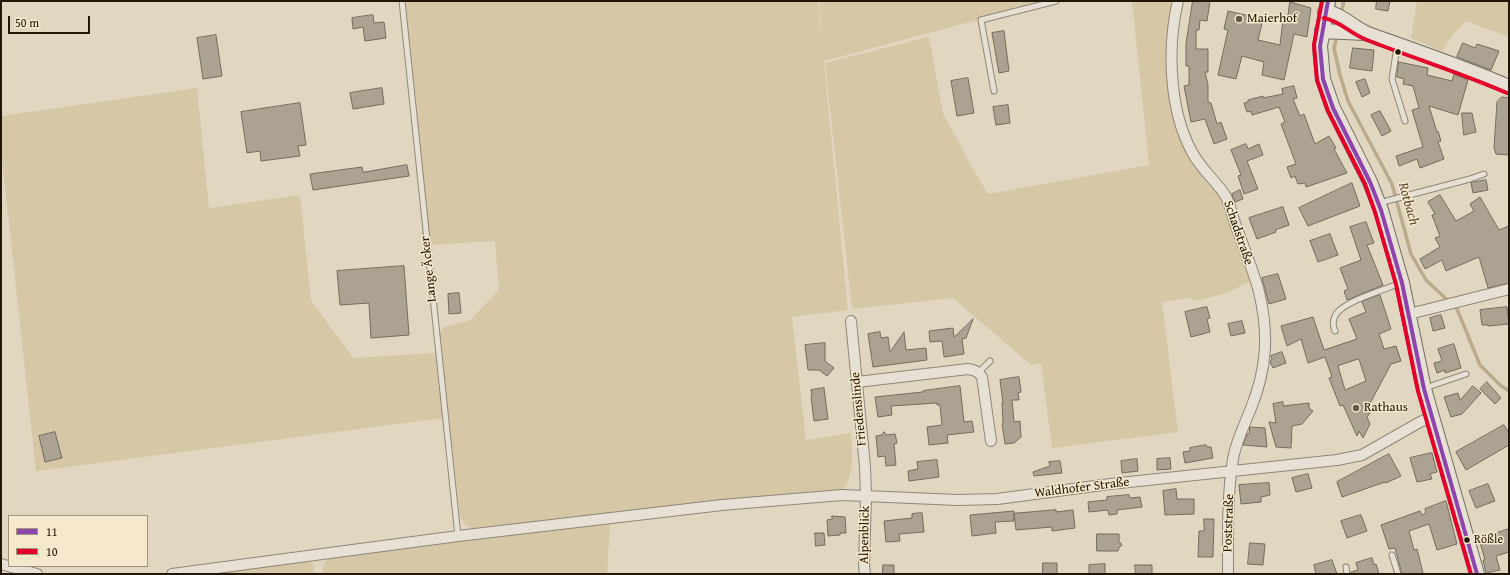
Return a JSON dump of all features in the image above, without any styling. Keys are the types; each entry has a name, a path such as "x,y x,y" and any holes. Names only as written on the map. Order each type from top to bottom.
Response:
{"street":[{"name":"Schadstraße","path":"1178,1 1174,18 1172,48 1174,89 1179,122 1192,153 1226,196 1258,290 1264,316 1266,344 1264,369 1233,458 1231,472"},
{"path":"1477,574 1424,388 1384,202 1370,182 1333,108 1321,68 1320,46 1331,16 1366,33 1509,87"},
{"path":"1409,314 1509,289"},
{"name":"Friedenslinde","path":"851,322 866,496"},
{"path":"857,382 968,370 979,372 984,382 991,441"},
{"name":"Waldhofer Straße","path":"172,574 458,536 722,505 842,495 958,500 996,498 1110,484 1337,460 1362,455 1420,422 1432,417"},
{"name":"Poststraße","path":"1228,574 1231,472"},
{"name":"Alpenblick","path":"865,574 866,496"},
{"path":"12,567 37,574"}],"lane":[{"name":"Lange Äcker","path":"402,1 458,536"},
{"path":"994,91 981,20 1056,1"},
{"path":"1398,44 1392,78 1405,121"},
{"path":"1384,202 1484,174"},
{"path":"1335,331 1332,324 1339,310 1365,296 1402,283"},
{"path":"979,372 990,361"},
{"path":"1424,388 1466,374"},
{"path":"1392,555 1398,574"},
{"path":"1346,567 1347,574"}],"shaded area":[{"path":"405,1 818,1 848,310 792,317 806,440 851,433 852,463 847,483 843,490 615,512 473,529 465,525 460,517 439,333 445,327 470,320 499,290 495,241 429,245"},
{"path":"819,1 1047,1 993,14 981,19 824,61"},
{"path":"1132,1 1173,1 1177,122 1223,198 1251,281 1226,293 1197,301 1189,298 1162,302 1178,432 1052,448 1041,363 1031,365 953,298 852,309 825,63 929,37 943,113 988,194 1149,165"},
{"path":"1417,1 1509,1 1509,37 1466,21 1453,34 1442,51 1411,38"},
{"path":"197,88 209,208 300,195 311,300 353,358 435,353 443,418 36,471 1,150 1,116"},
{"path":"610,523 607,574 322,574 324,564 332,556"},
{"path":"303,559 311,561 314,568 314,574 195,574"}],"building":[{"path":"1193,1 1210,1 1207,21 1200,20 1199,30 1196,30 1196,49 1208,49 1208,72 1205,72 1208,85 1208,102 1211,103 1217,124 1221,122 1227,139 1214,144 1205,119 1191,122 1184,86 1189,85 1189,66 1186,66 1186,44"},
{"path":"1377,1 1390,1 1388,11 1376,9"},
{"path":"1290,2 1311,8 1307,37 1294,34 1284,80 1262,75 1264,62 1242,56 1236,79 1218,75 1228,30 1224,29 1228,11 1263,19 1258,40 1280,45 1283,20 1287,21"},
{"path":"373,15 374,23 384,22 386,38 365,41 363,27 353,29 352,18"},
{"path":"1004,31 1009,71 999,73 992,33"},
{"path":"216,35 222,76 203,79 197,38"},
{"path":"1463,43 1475,48 1477,44 1499,51 1491,70 1457,57"},
{"path":"1353,48 1374,50 1372,71 1350,68"},
{"path":"1399,62 1428,68 1427,75 1452,81 1454,74 1468,80 1458,115 1429,106 1441,141 1438,142 1444,159 1420,168 1417,159 1399,166 1396,156 1423,147 1412,110 1419,108 1413,86 1403,84 1404,79 1397,77"},
{"path":"968,78 974,113 957,116 951,81"},
{"path":"1365,79 1370,93 1362,97 1356,82"},
{"path":"1294,86 1297,98 1293,99 1300,116 1304,114 1315,144 1329,136 1347,173 1306,187 1305,183 1298,184 1295,176 1291,178 1287,167 1296,164 1281,124 1285,122 1279,107 1252,115 1251,111 1247,112 1244,103 1248,102 1248,100 1263,96 1263,98 1283,94 1282,89"},
{"path":"382,88 384,104 353,109 350,93"},
{"path":"1502,97 1509,98 1509,155 1496,154 1494,148 1497,102"},
{"path":"300,103 306,145 298,146 300,156 261,161 260,151 247,153 241,112"},
{"path":"1008,105 1010,123 996,125 993,107"},
{"path":"1380,111 1391,131 1382,136 1371,115"},
{"path":"1462,113 1472,113 1476,132 1464,135"},
{"path":"1246,144 1248,149 1259,144 1263,155 1247,161 1258,189 1244,194 1238,176 1241,175 1231,150"},
{"path":"407,165 409,176 313,190 310,174 362,167 363,172"},
{"path":"1486,180 1488,190 1473,193 1471,183"},
{"path":"1352,183 1360,206 1308,226 1299,208"},
{"path":"1240,190 1243,199 1235,202 1232,194"},
{"path":"1440,195 1456,221 1474,211 1470,204 1480,197 1499,230 1509,226 1509,283 1488,288 1479,257 1446,271 1442,260 1425,269 1420,259 1440,247 1435,238 1440,236 1432,215 1435,214 1428,202"},
{"path":"1283,207 1289,225 1275,230 1276,232 1257,239 1249,218"},
{"path":"1366,222 1374,243 1367,245 1383,285 1347,300 1344,291 1348,289 1340,268 1361,260 1350,227"},
{"path":"1330,234 1338,255 1318,262 1310,241"},
{"path":"404,266 409,335 371,338 369,303 340,305 337,271"},
{"path":"1278,274 1286,299 1269,304 1262,278"},
{"path":"459,293 461,313 449,314 448,294"},
{"path":"1380,295 1391,329 1379,334 1384,349 1396,346 1401,361 1391,364 1366,411 1370,413 1367,417 1370,424 1363,438 1359,431 1357,436 1343,405 1340,406 1329,378 1332,377 1325,357 1308,363 1301,339 1287,346 1281,326 1313,317 1324,350 1357,339 1349,319 1366,312 1362,302","holes":["1359,359 1366,381 1345,390 1338,366"]},
{"path":"1207,307 1210,318 1207,319 1210,332 1191,337 1185,312"},
{"path":"1507,307 1509,324 1488,326 1482,325 1480,310"},
{"path":"1441,315 1445,328 1433,331 1430,318"},
{"path":"973,319 966,338 962,339 964,354 944,357 942,341 930,342 929,331 953,328 954,337"},
{"path":"1242,321 1245,333 1231,336 1228,324"},
{"path":"880,332 881,338 888,337 890,352 904,332 906,350 926,348 927,360 873,367 868,334"},
{"path":"825,343 825,361 834,368 827,376 819,370 808,370 805,345"},
{"path":"1454,344 1461,368 1445,373 1445,370 1437,373 1434,363 1442,361 1438,349"},
{"path":"1282,352 1286,363 1273,368 1270,362 1272,359 1271,356"},
{"path":"1019,377 1021,392 1018,393 1019,400 1012,400 1014,422 1020,421 1021,437 1014,443 1005,444 1002,424 1003,403 1000,380"},
{"path":"1487,382 1501,398 1495,404 1480,389"},
{"path":"960,386 964,422 972,421 974,432 947,435 948,443 929,445 927,427 942,425 940,405 937,405 937,403 891,406 892,415 878,417 875,397 923,392"},
{"path":"1473,386 1481,393 1462,414 1451,417 1444,397 1458,393 1460,400"},
{"path":"824,388 828,419 814,421 811,390"},
{"path":"1283,402 1283,406 1309,403 1309,408 1313,411 1302,424 1292,426 1291,448 1276,447 1269,422 1276,423 1273,404"},
{"path":"1504,425 1509,433 1509,445 1466,470 1456,452"},
{"path":"1250,427 1265,428 1267,447 1243,445 1247,434 1249,434"},
{"path":"55,432 62,458 45,462 39,436"},
{"path":"884,432 887,435 895,434 897,443 894,444 896,465 886,466 885,456 878,457 876,436 882,435"},
{"path":"1206,445 1207,447 1211,447 1213,458 1185,463 1183,452 1190,451 1190,448"},
{"path":"1432,453 1437,472 1430,474 1432,479 1417,482 1410,458"},
{"path":"1389,454 1401,476 1386,483 1385,482 1342,497 1337,482"},
{"path":"1170,458 1171,469 1157,470 1157,459"},
{"path":"1137,459 1138,471 1122,473 1121,461"},
{"path":"937,460 939,477 909,481 908,471 918,469 917,462"},
{"path":"1060,461 1062,473 1034,476 1033,472 1050,466 1049,462"},
{"path":"1308,474 1312,488 1296,492 1292,478"},
{"path":"1269,483 1270,495 1261,497 1261,502 1241,504 1239,485"},
{"path":"1488,484 1495,501 1476,508 1469,491"},
{"path":"1176,489 1177,499 1194,499 1194,514 1165,515 1163,491"},
{"path":"1129,495 1130,498 1140,497 1142,507 1117,510 1117,514 1109,515 1108,510 1089,512 1088,502 1107,500 1107,497"},
{"path":"1446,501 1457,544 1437,550 1429,524 1409,531 1414,550 1417,549 1423,573 1402,574 1395,548 1389,549 1381,525 1420,511 1422,515 1426,513 1425,509"},
{"path":"1056,510 1056,512 1073,510 1075,528 1052,531 1052,527 1016,530 1014,514 1014,521 995,522 996,533 972,536 970,515 1014,511 1014,513"},
{"path":"922,513 924,532 899,534 900,541 886,542 884,521 912,518 912,514"},
{"path":"1361,515 1367,531 1347,538 1341,521"},
{"path":"832,516 845,517 846,533 828,536 827,520 832,519"},
{"path":"1204,519 1214,519 1213,557 1198,557 1199,531 1204,531"},
{"path":"1509,529 1509,552 1496,556 1500,570 1486,573 1483,560 1485,560 1479,539"},
{"path":"815,533 824,533 825,545 816,546"},
{"path":"1097,534 1119,534 1119,541 1122,545 1118,551 1097,551"},
{"path":"1250,543 1265,544 1263,565 1248,564"},
{"path":"1372,558 1374,565 1376,564 1379,574 1351,574 1351,572 1358,570 1356,563"},
{"path":"1332,560 1337,574 1316,574 1314,565"},
{"path":"1043,563 1057,563 1057,574 1043,574"},
{"path":"1105,564 1105,574 1089,574 1089,565"},
{"path":"883,565 894,565 894,574 883,574"},
{"path":"1135,565 1152,565 1152,574 1136,574"}],"waterway":[{"name":"Rotbach","path":"1341,13 1344,1"},
{"name":"Rotbach","path":"1337,35 1334,48 1348,101 1392,184 1411,254 1426,280 1457,309 1480,365 1500,385 1509,391"}],"transit line":[{"name":"10","path":"1322,1 1314,45 1317,80 1328,111 1365,184 1375,212 1396,284 1418,391 1471,574"},
{"name":"11","path":"1328,1 1320,46 1323,79 1333,108 1370,182 1381,210 1402,283 1424,389 1477,574"},
{"name":"10","path":"1324,18 1335,22 1367,40 1507,93"}],"place":[{"name":"Maierhof","path":"1239,19"},
{"name":"Rathaus","path":"1356,408"},
{"name":"Rößle","path":"1467,540"}]}
